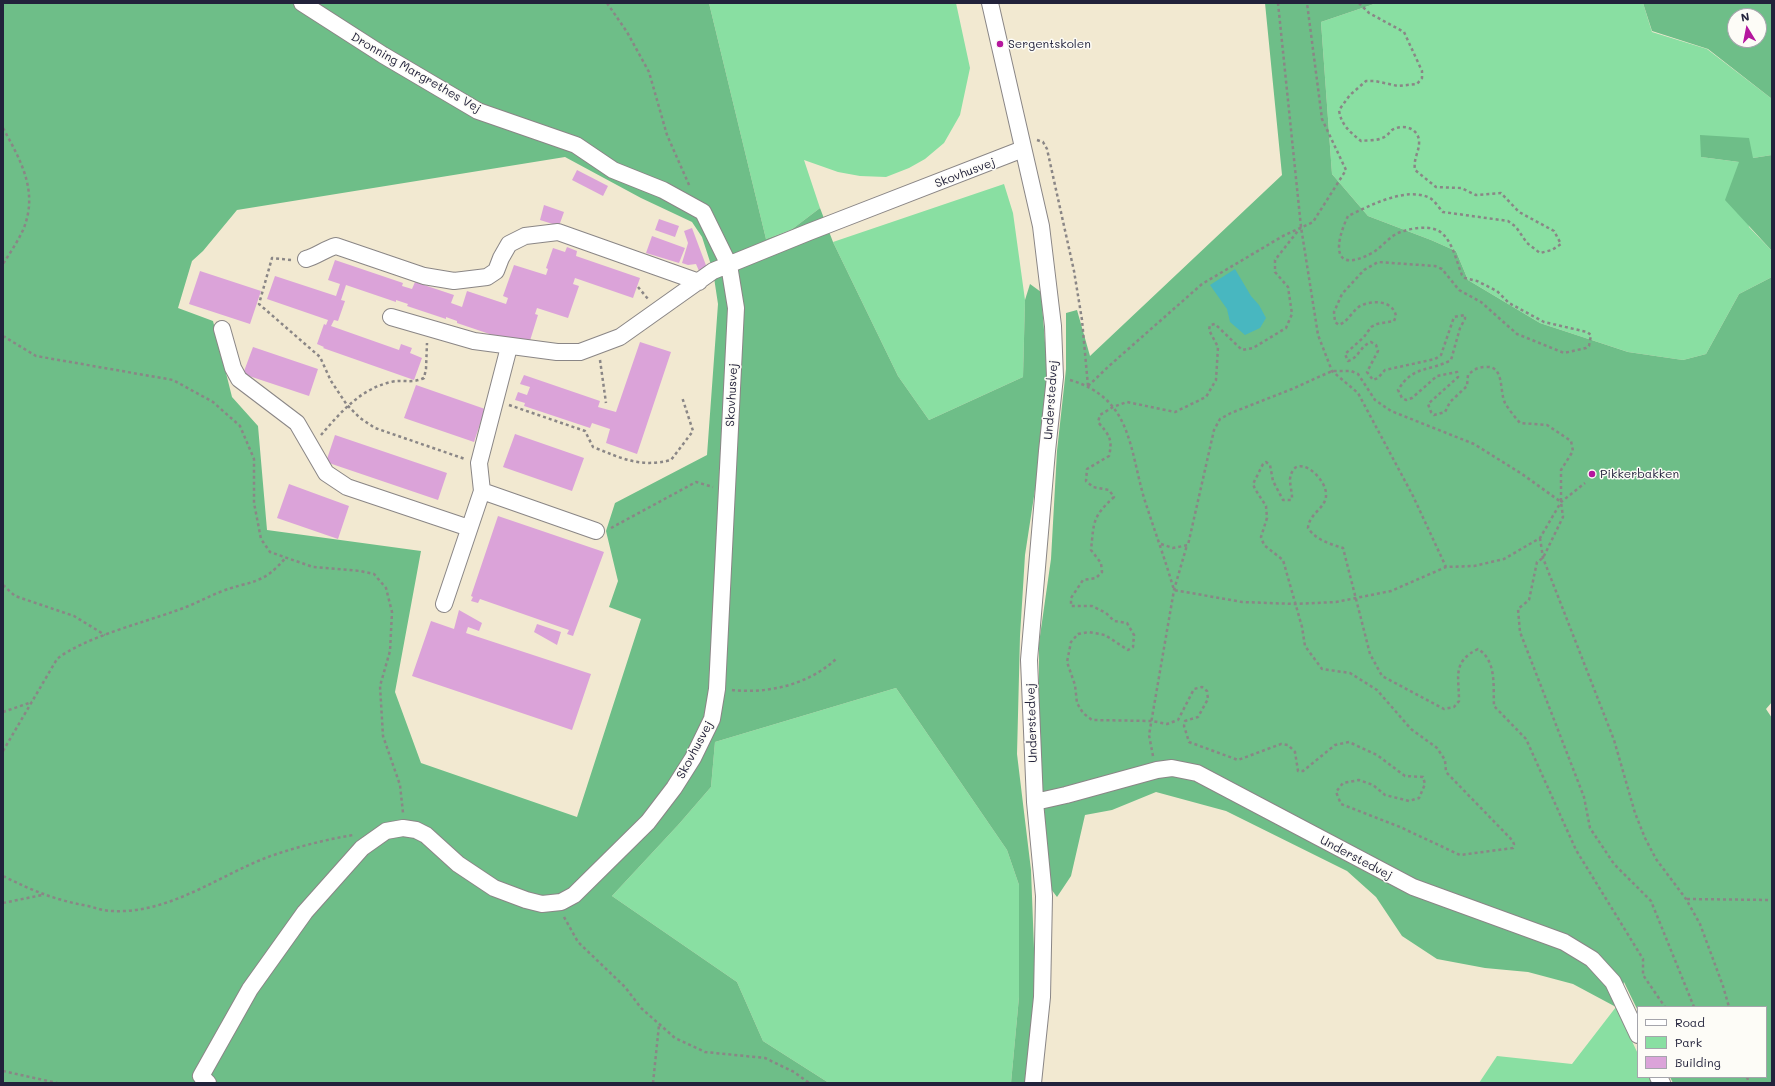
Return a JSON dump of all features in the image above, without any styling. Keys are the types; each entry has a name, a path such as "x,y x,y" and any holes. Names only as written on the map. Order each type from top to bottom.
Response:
{"street":[{"name":"Dronning Margrethes Vej","path":"302,3 383,55 478,111 576,145 613,170 663,190 689,198 703,212 729,265"},
{"name":"Understedvej","path":"990,3 1040,226 1049,279 1053,326 1055,377 1047,451 1030,660 1035,802 1044,896 1042,997 1033,1083"},
{"name":"Skovhusvej","path":"560,902 574,895 648,822 674,788 693,758 712,719 717,689 736,308 729,265 809,232 1023,149"},
{"path":"306,259 317,256 325,249 336,246 436,279 454,281 476,280 487,277 496,271 509,244 525,236 558,232 699,282"},
{"path":"391,317 428,329 474,341 509,347 535,348 557,352 580,352 620,337 713,271 729,265"},
{"path":"222,329 233,368 239,379 297,423 326,473 347,487 469,528"},
{"path":"444,604 482,491 479,463 509,347"},
{"path":"482,491 601,531"},
{"name":"Understedvej","path":"1035,802 1157,770 1172,768 1197,773 1413,887 1564,942 1592,959 1612,982 1637,1033"},
{"path":"208,1083 201,1076 250,989 305,912 362,848 386,831 403,828 416,830 426,835 458,864 494,888 542,904 560,902"}],"path":[{"path":"607,3 649,72 667,134 689,198"},
{"path":"1278,3 1301,227 1318,335 1332,371 1358,393 1413,496 1446,567"},
{"path":"1088,386 1202,284 1301,227 1313,222 1346,170 1322,119 1307,3"},
{"path":"1359,3 1369,13 1404,32 1422,71 1422,78 1417,84 1398,86 1375,81 1366,81 1350,95 1339,110 1340,119 1346,129 1360,141 1382,138 1393,130 1406,127 1414,130 1418,138 1419,148 1415,156 1415,170 1436,187 1461,188 1476,195 1501,192 1519,212 1554,231 1561,244 1552,250 1540,253 1527,243 1516,227 1508,221 1443,212 1431,198 1415,194 1382,200 1348,216 1338,244 1340,254 1345,259 1352,261 1374,252 1396,234 1418,228 1436,230 1448,241 1462,275 1465,278 1477,281 1497,291 1509,303 1544,322 1587,332 1591,335 1589,346 1564,353 1518,334 1480,302 1459,290 1442,269 1435,266 1378,262 1364,270 1342,294 1334,312 1335,322 1339,326 1346,322 1362,305 1382,302 1390,306 1396,316 1394,321 1377,324 1371,327 1364,337 1345,354 1346,359 1348,361 1353,360 1365,344 1370,342 1376,346 1378,350 1367,372 1373,380 1378,378 1385,370 1435,359 1441,355 1454,317 1465,315 1451,360 1439,367 1419,370 1404,379 1398,390 1402,398 1406,400 1412,398 1437,376 1457,372 1458,378 1428,404 1430,412 1434,415 1440,415 1445,412 1450,402 1467,386 1468,375 1479,367 1489,366 1494,368 1500,377 1504,402 1520,423 1547,425 1571,441 1574,451 1561,470 1561,502 1563,517 1543,558 1537,562 1529,600 1518,609 1520,632 1584,797 1590,828 1614,864 1651,901 1694,1006"},
{"path":"3,128 23,165 31,196 24,229 3,264"},
{"path":"1019,131 1043,142 1047,150 1074,271 1082,320 1088,386"},
{"path":"1301,227 1275,260 1274,272 1288,287 1292,314 1286,328 1253,348 1242,350 1215,324 1210,325 1209,330 1218,347 1216,380 1206,397 1175,412 1127,402 1113,407 1100,415 1098,422 1109,435 1112,444 1109,456 1087,469 1086,481 1092,487 1109,490 1114,497 1100,510 1094,519 1090,550 1101,563 1102,572 1096,578 1083,580 1071,598 1071,606 1092,606 1106,613 1114,621 1127,624 1134,635 1133,647 1128,650 1105,635 1089,632 1078,634 1071,642 1067,662 1075,686 1077,703 1083,714 1092,720 1167,724 1178,720 1194,689 1202,687 1207,691 1208,699 1198,717 1185,721 1184,726 1189,742 1238,760 1252,757 1280,744 1288,745 1295,752 1298,771 1303,771 1335,745 1348,742 1377,755 1405,776 1423,776 1425,784 1419,798 1409,801 1385,795 1373,785 1359,780 1342,783 1336,792 1341,804 1400,827 1460,855 1513,848 1514,844 1512,840 1446,772 1445,760 1437,748 1411,729 1378,690 1350,673 1322,669 1304,646 1302,627 1283,560 1264,545 1262,537 1267,518 1266,506 1254,489 1253,484 1263,464 1266,462 1270,465 1273,481 1283,500 1291,500 1290,479 1298,466 1304,465 1309,468 1324,484 1326,495 1320,509 1311,516 1308,528 1312,534 1326,542 1343,548 1357,598 1370,654 1382,676 1444,709 1454,707 1459,701 1458,667 1466,655 1478,649 1485,654 1492,667 1494,706 1526,739 1576,850 1643,960 1643,975 1664,1006"},
{"path":"306,259 287,260 272,258 259,304 320,357 331,381 347,405 360,418 375,428 479,463"},
{"path":"310,447 347,405 366,392 392,381 415,382 424,378 426,369 428,329"},
{"path":"3,336 36,356 173,380 213,402 240,426 254,459 254,503 261,539 270,552 313,567 360,571 374,574 386,588 392,612 390,651 380,686 383,736 400,785 403,828"},
{"path":"598,346 606,403"},
{"path":"1157,770 1150,745 1149,735 1174,590 1188,545 1214,430 1220,419 1230,413 1292,389 1332,371 1351,371 1358,374 1375,400 1391,411 1474,444 1522,474 1561,502"},
{"path":"1055,377 1088,386 1105,398 1121,419 1135,454 1144,497 1174,590"},
{"path":"495,400 585,431 593,447 627,460 654,464 671,460 693,431 682,398"},
{"path":"601,531 696,482 727,492"},
{"path":"1174,590 1242,602 1295,604 1336,602 1391,591 1446,567 1474,566 1504,559 1540,538 1561,502 1585,483"},
{"path":"1540,538 1543,558 1614,740 1635,813 1645,838 1656,859 1686,899 1700,924 1723,986 1729,1006"},
{"path":"1160,543 1173,548 1188,545"},
{"path":"3,751 57,659 66,652 105,636 177,611 222,591 259,581 278,567 286,557"},
{"path":"3,585 15,596 74,616 105,636"},
{"path":"717,689 752,691 774,689 825,670 837,658"},
{"path":"3,712 33,701"},
{"path":"3,876 42,895 60,901 112,911 149,907 186,896 267,858 320,841 355,835"},
{"path":"3,903 42,895"},
{"path":"1686,899 1772,900"},
{"path":"560,902 563,915 578,942 625,987 641,1008 675,1038 705,1052 765,1058 794,1072 809,1083"},
{"path":"653,1083 659,1025"},
{"path":"3,1071 58,1083"}],"green space":[{"path":"3,3 709,3 766,239 791,230 820,208 833,242 898,376 929,420 1023,377 1025,300 1030,284 1041,292 1048,380 1042,444 1025,555 1020,636 1017,754 1031,870 1036,1001 1026,1083 1011,1083 1019,997 1019,885 1007,850 896,688 715,742 711,787 612,896 737,982 763,1041 829,1083 3,1083","holes":["565,157 641,198 692,222 702,237 713,271 718,304 707,455 615,503 606,531 618,581 609,607 641,619 577,817 421,763 395,692 421,551 267,530 258,426 232,397 213,321 178,308 192,261 203,251 237,210"]},
{"path":"709,3 956,3 970,68 960,115 944,143 925,159 909,168 886,177 860,176 838,172 804,160 820,208 791,230 766,239"},
{"path":"1265,3 1377,3 1321,22 1332,174 1368,216 1456,251 1468,280 1540,323 1628,352 1683,360 1706,354 1739,294 1772,277 1772,702 1766,709 1772,718 1772,1083 1673,1083 1670,1078 1767,1078 1767,1006 1637,1006 1637,1009 1624,982 1616,1007 1573,984 1528,972 1485,968 1437,959 1402,936 1376,897 1347,871 1226,811 1156,792 1112,810 1085,815 1071,876 1057,897 1048,885 1039,751 1039,643 1051,559 1057,451 1066,369 1066,313 1077,310 1090,356 1282,175"},
{"path":"1377,3 1643,3 1652,32 1707,49 1772,99 1772,155 1753,158 1701,157 1739,162 1749,227 1772,251 1772,277 1739,294 1706,354 1683,360 1628,352 1540,323 1468,280 1456,251 1368,216 1332,174 1321,22"},
{"path":"1643,3 1772,3 1772,99 1708,49 1652,31"},
{"path":"1700,135 1749,138 1753,158 1772,155 1772,251 1725,200 1739,162 1701,157"},
{"path":"1004,184 1013,213 1025,300 1023,377 929,420 898,376 833,242"},
{"path":"896,688 1007,850 1019,885 1019,997 1011,1083 829,1083 763,1041 737,982 612,896 711,787 715,742"},
{"path":"1616,1007 1637,1052 1637,1078 1651,1078 1654,1083 1479,1083 1497,1056 1572,1064"}],"water":[{"path":"1235,269 1266,318 1260,328 1245,335 1230,322 1227,309 1210,285"}],"building":[{"path":"577,170 608,186 603,196 572,180"},
{"path":"544,205 564,212 559,226 540,220"},
{"path":"659,219 679,226 675,237 655,230"},
{"path":"692,228 707,268 699,271 696,264 688,265 682,263 688,243 684,231"},
{"path":"652,236 685,248 679,263 646,253"},
{"path":"567,247 577,251 576,256 640,278 633,298 575,278 573,284 579,286 568,318 537,308 535,314 538,315 528,347 457,323 457,321 446,317 446,319 407,306 408,304 396,300 396,302 346,285 341,300 345,301 338,321 334,320 331,326 399,350 401,344 412,348 410,353 422,358 414,380 323,348 324,347 317,344 324,324 326,325 328,320 267,299 275,276 336,296 340,284 328,280 335,260 403,283 402,286 412,289 415,282 454,295 451,303 462,307 467,291 506,304 508,298 503,296 514,265 546,275 548,269 546,268 553,248 565,252"},
{"path":"200,271 261,291 250,324 189,304"},
{"path":"640,342 671,352 637,454 606,443 610,429 592,423 590,428 524,406 525,403 515,400 518,392 527,395 530,387 520,384 524,375 600,401 598,407 616,412"},
{"path":"253,347 318,369 309,396 243,374"},
{"path":"416,385 485,409 474,442 404,418"},
{"path":"515,434 584,458 572,491 503,467"},
{"path":"335,435 447,473 438,500 326,462"},
{"path":"289,484 349,506 338,539 277,518"},
{"path":"498,516 604,552 573,636 567,634 569,630 480,599 478,603 471,601 473,597 471,596"},
{"path":"459,610 482,623 479,631 468,627 466,633 591,674 572,730 412,676 431,621 454,629"},
{"path":"537,624 561,632 557,645 534,632"}],"place":[{"name":"Sergentskolen","path":"1000,44"},
{"name":"Pikkerbakken","path":"1592,474"}]}
